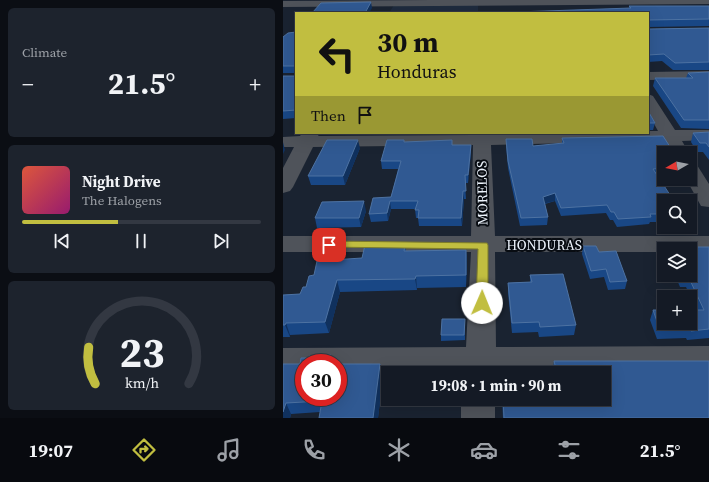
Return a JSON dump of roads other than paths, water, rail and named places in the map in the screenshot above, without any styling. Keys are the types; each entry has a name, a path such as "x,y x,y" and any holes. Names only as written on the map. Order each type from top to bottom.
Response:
{"street":[{"path":"283,4 315,2 381,6 485,6 589,2 709,2"},
{"path":"589,2 595,12"},
{"path":"289,13 298,4"},
{"path":"649,76 709,75"},
{"path":"649,101 676,146"},
{"path":"283,142 308,137 709,135"},
{"name":"MORELOS","path":"480,366 483,245 482,136"},
{"path":"283,187 308,137"},
{"path":"697,181 709,201"},
{"name":"HONDURAS","path":"283,244 709,244"},
{"path":"509,366 709,359"},
{"path":"283,361 447,366"},
{"path":"477,418 478,406"}]}
